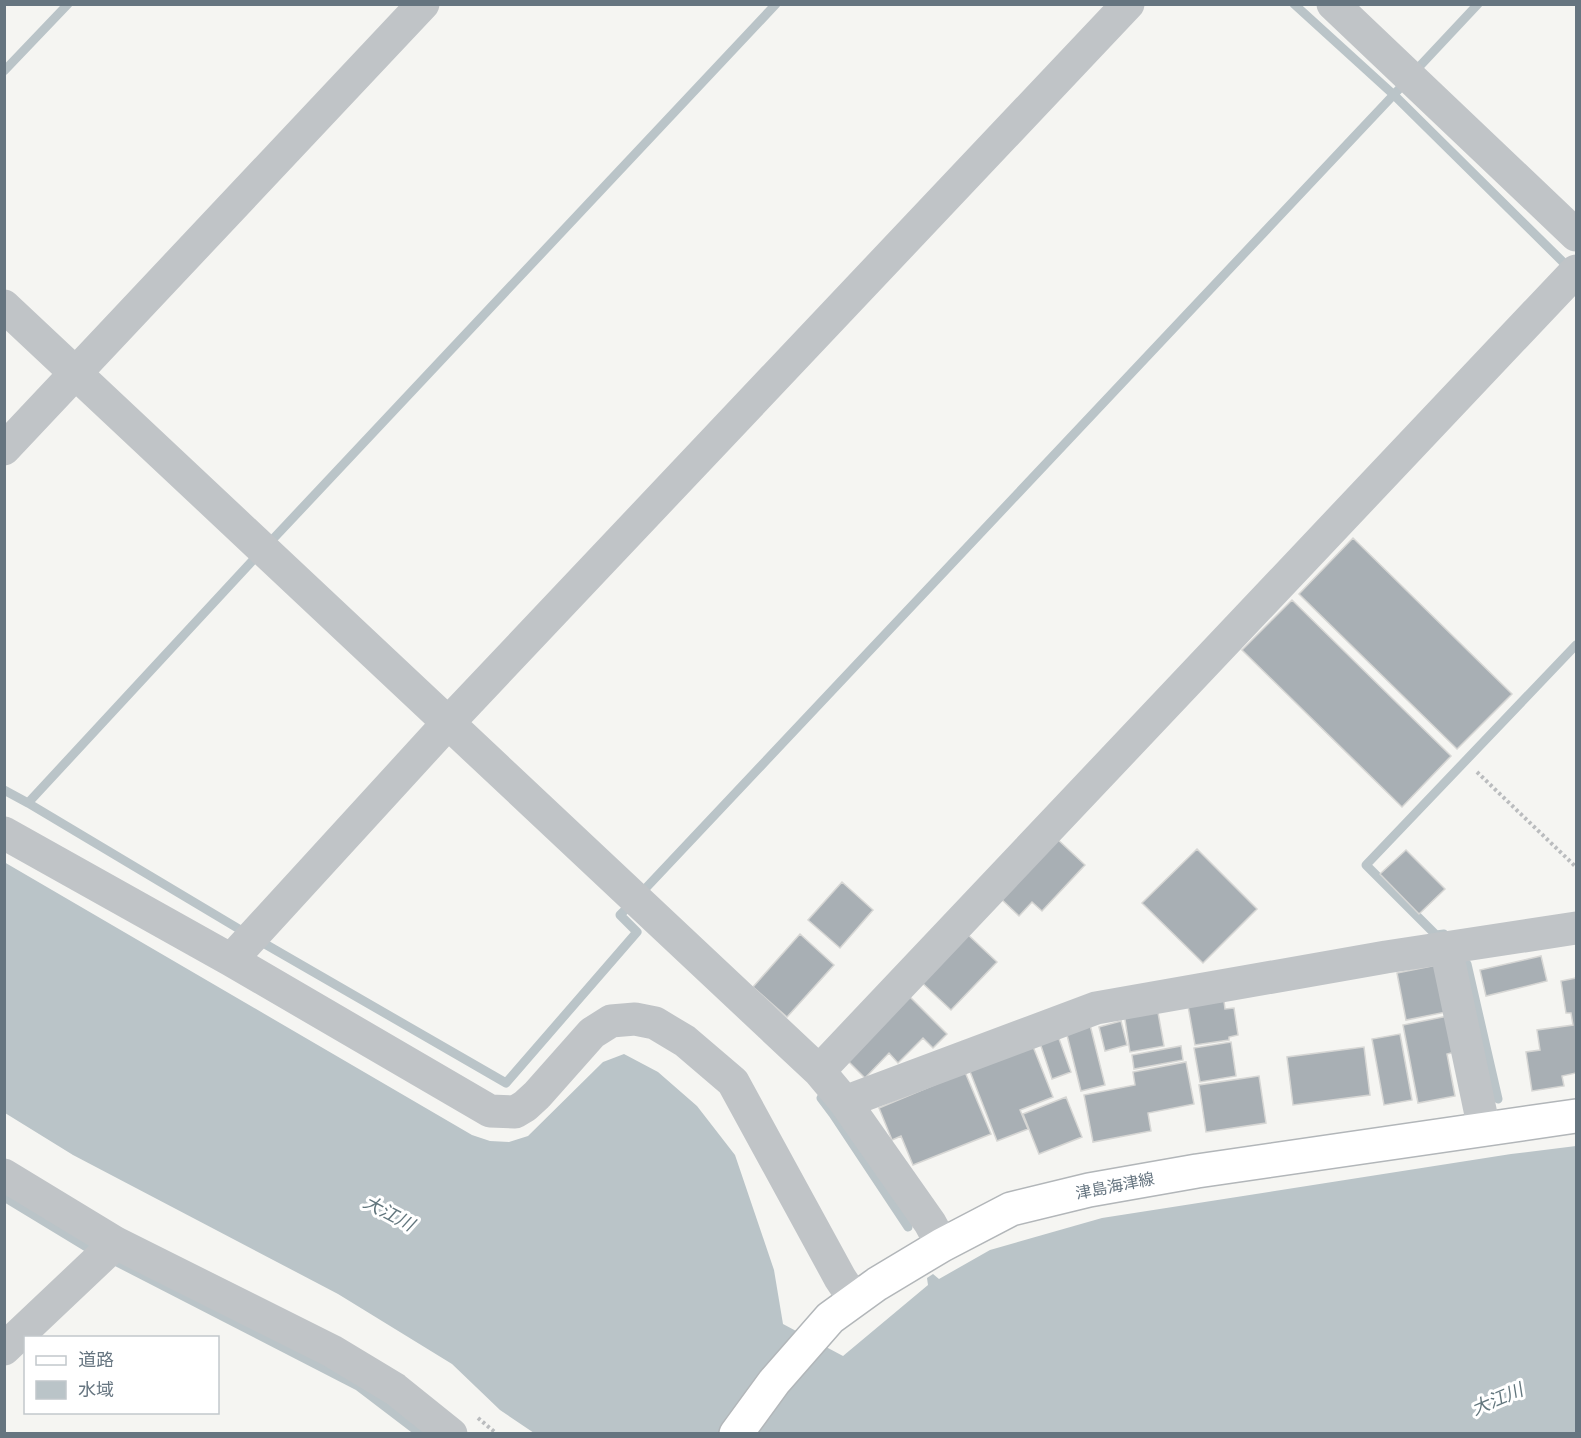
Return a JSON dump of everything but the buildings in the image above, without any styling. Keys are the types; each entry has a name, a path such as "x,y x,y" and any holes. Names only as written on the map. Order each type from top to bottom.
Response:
{"main road":[{"name":"津島海津線","path":"736,1434 774,1382 842,1309 942,1245 1011,1209 1089,1190 1197,1171 1576,1116"}],"street":[{"path":"4,449 423,4"},
{"path":"231,960 448,723 1128,4"},
{"path":"1333,4 1576,235"},
{"path":"819,1071 1576,272"},
{"path":"4,306 819,1071 846,1102 930,1223 942,1245"},
{"path":"4,832 231,960 490,1112 515,1112 525,1106 592,1033 611,1021 635,1019 655,1023 685,1041 733,1082 840,1278 842,1309"},
{"path":"846,1102 1096,1008 1576,928"},
{"path":"1446,948 1484,1129"},
{"path":"4,1175 116,1243 332,1351 395,1389 451,1434"},
{"path":"4,1349 116,1243"}],"path":[{"path":"1477,772 1576,867"}],"water":[{"name":"大江川","path":"4,862 472,1135 490,1141 509,1142 528,1136 603,1062 624,1054 658,1072 697,1106 735,1155 774,1270 783,1324 843,1356 928,1285 927,1278 933,1274 939,1279 990,1250 1102,1218 1511,1154 1576,1146 1576,1433 534,1433 500,1410 452,1364 338,1294 73,1155 5,1113"}],"waterway":[{"path":"4,71 68,4"},
{"path":"273,539 776,4"},
{"path":"1294,4 1394,95 1567,266"},
{"path":"1418,68 1478,4"},
{"path":"644,890 1401,87"},
{"path":"4,790 28,803 254,559"},
{"path":"1444,934 1436,935 1366,865 1576,645"},
{"path":"28,803 239,929"},
{"path":"265,944 506,1083 637,932 620,915 627,908"},
{"path":"1467,964 1498,1099"},
{"path":"821,1098 908,1227"},
{"path":"4,1197 88,1248"},
{"path":"117,1262 358,1386 421,1434"}]}
